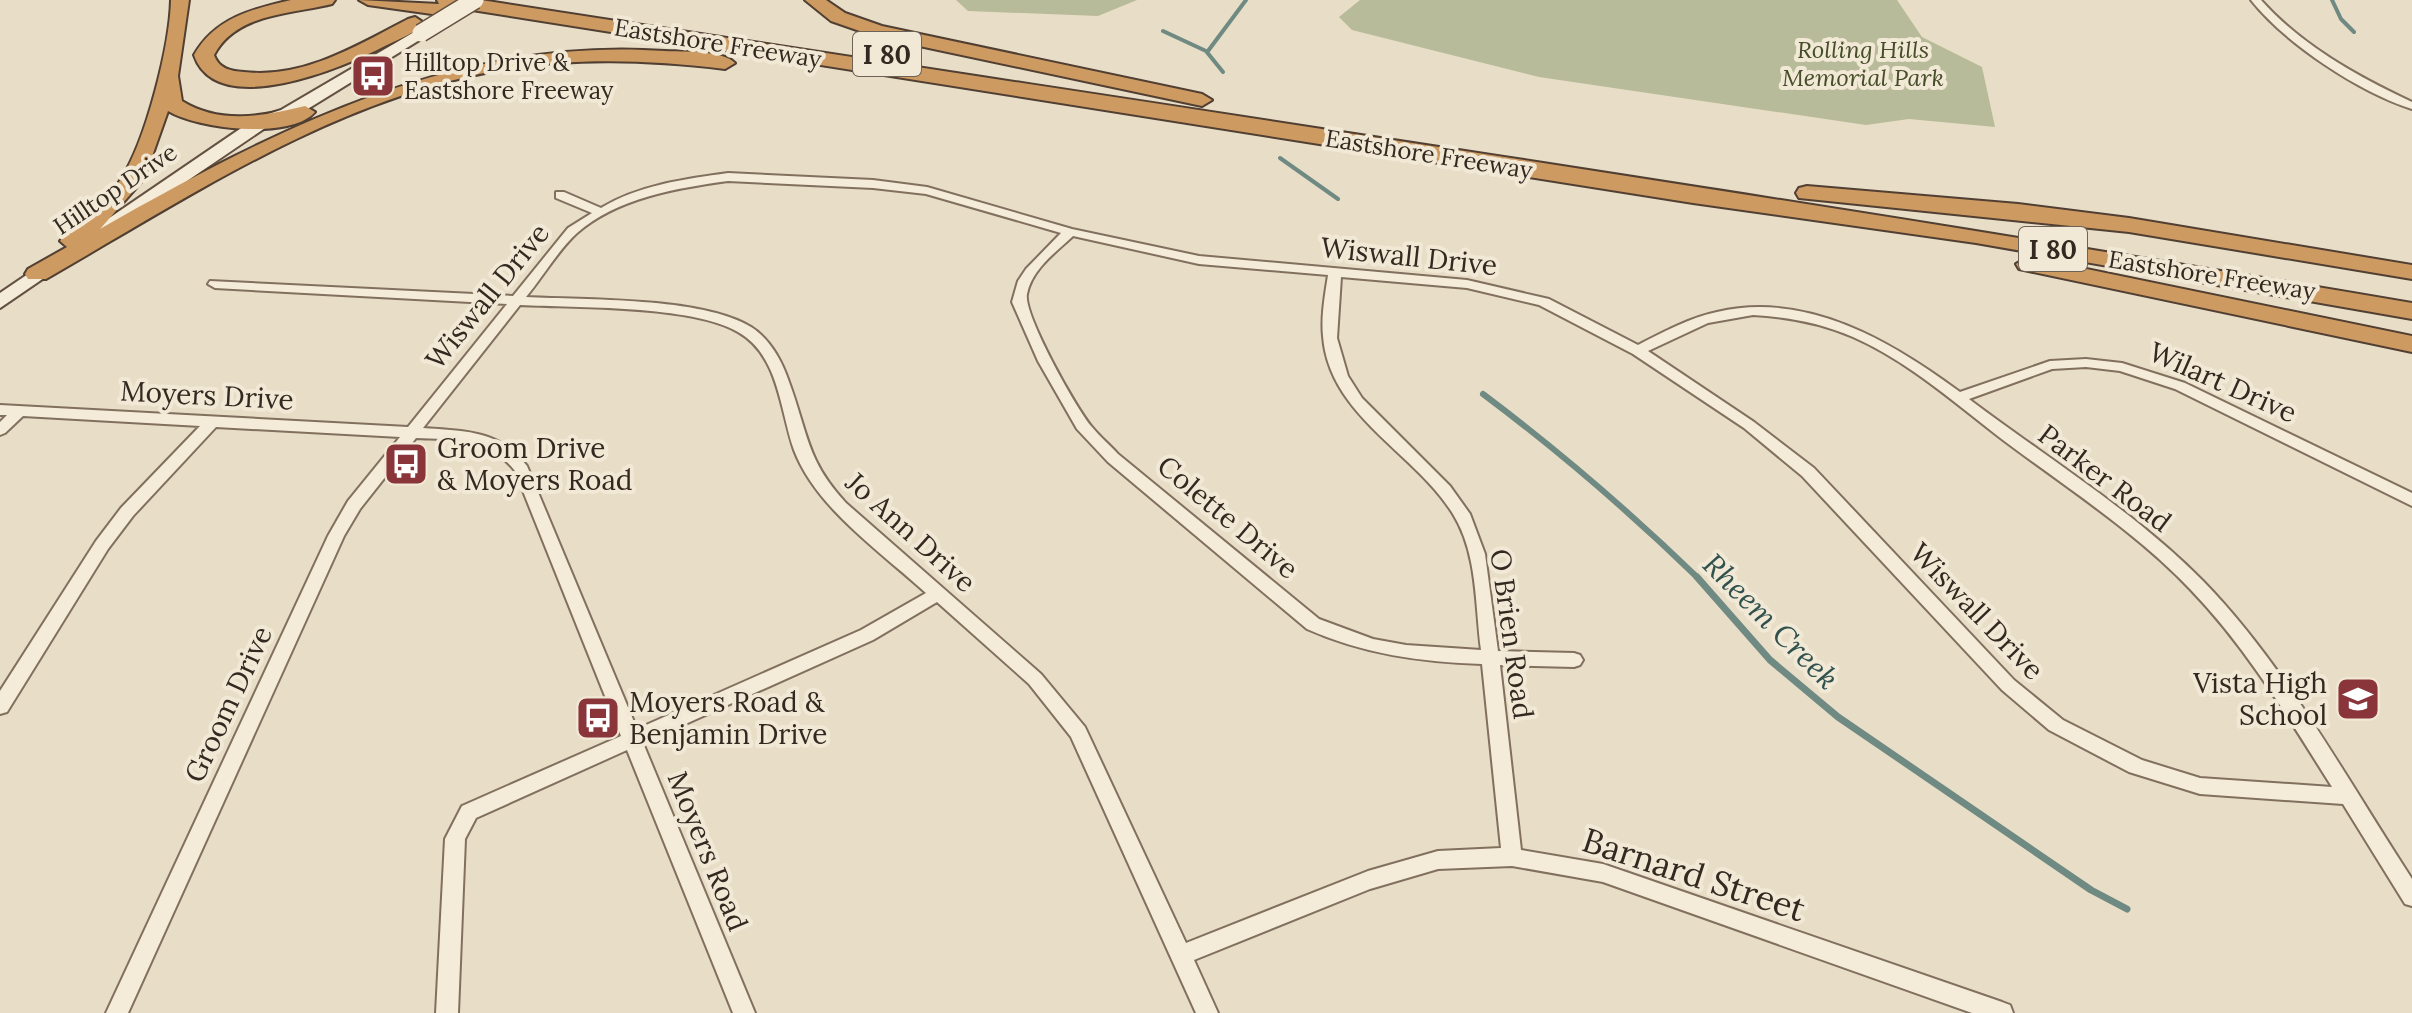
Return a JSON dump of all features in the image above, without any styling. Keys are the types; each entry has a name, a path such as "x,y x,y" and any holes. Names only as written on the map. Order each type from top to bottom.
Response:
{"highway":[{"path":"37,274 132,182 144,156 168,77 181,15 180,0"},
{"path":"326,0 278,9 232,27 211,42 204,55 206,62 217,72 241,79 285,77 334,64 418,28"},
{"path":"368,0 696,49"},
{"name":"Eastshore Freeway","path":"446,0 696,49 1114,105 1693,196 1976,236 2412,311"},
{"name":"Eastshore Freeway","path":"539,0 1777,191 1966,216 2412,292"},
{"path":"814,0 849,23 884,33 1235,107"},
{"path":"168,77 169,98 187,113 225,121 262,122 284,120 417,73 511,54 590,49 696,49"},
{"path":"37,274 291,133 398,90 475,69 544,58 696,49"},
{"path":"1777,191 2018,211 2129,225 2412,272"},
{"path":"1693,196 2412,344"}],"main road":[{"name":"Hilltop Drive","path":"418,28 453,0"},
{"name":"Hilltop Drive","path":"0,302 262,122 268,113 418,28 475,0"}],"street":[{"path":"2256,0 2265,12 2302,42 2412,106"},
{"name":"Wiswall Drive","path":"411,432 562,241 600,212 659,189 728,177 803,179 927,191 1070,232 1199,260 1467,284 1530,298 1592,324 1749,425 1808,472 2008,685 2056,725 2136,766 2200,786 2347,796"},
{"path":"560,195 600,212"},
{"name":"Colette Drive","path":"1070,232 1028,272 1020,287 1019,302 1070,407 1113,458 1313,624 1342,640 1377,649 1574,660"},
{"name":"O Brien Road","path":"1335,274 1329,325 1336,368 1358,401 1459,511 1473,539 1490,656 1512,857"},
{"name":"Jo Ann Drive","path":"215,284 698,313 754,336 777,372 809,466 823,487 1035,679 1078,732 1207,1013"},
{"name":"Parker Road","path":"1638,351 1706,316 1739,311 1776,312 1817,319 1869,339 1957,398 2153,545 2219,609 2280,693 2412,897"},
{"name":"Wilart Drive","path":"1957,398 2050,365 2086,363 2122,367 2180,386 2412,500"},
{"name":"Moyers Drive","path":"0,410 411,432"},
{"path":"0,430 20,411"},
{"path":"0,707 102,545 127,512 212,422"},
{"name":"Moyers Road","path":"411,432 466,437 507,449 522,470 744,1013"},
{"name":"Groom Drive","path":"117,1013 336,536 354,505 411,432"},
{"path":"447,1013 455,839 469,812 867,635 939,593"},
{"name":"Barnard Street","path":"1180,955 1368,880 1438,860 1512,857 1603,873 2002,1013"}],"green space":[{"path":"956,0 1137,0 1098,16 968,11"},
{"name":"Rolling Hills Memorial Park","path":"1360,0 1897,0 1922,37 1982,67 1995,127 1909,119 1866,125 1539,77 1352,30 1339,17"}],"waterway":[{"name":"Rheem Creek","path":"1208,51 1246,0"},
{"path":"2332,0 2341,19 2354,32"},
{"name":"Rheem Creek","path":"1163,31 1206,51 1223,72"},
{"name":"Rheem Creek","path":"1280,158 1338,199"},
{"name":"Rheem Creek","path":"1483,394 1594,483 1698,578"},
{"name":"Rheem Creek","path":"1698,578 1770,660 1838,717 2091,890 2127,909"}],"place":[{"name":"Hilltop Drive & Eastshore Freeway","path":"373,76"},
{"name":"Groom Drive & Moyers Road","path":"406,464"},
{"name":"Vista High School","path":"2358,699"},
{"name":"Moyers Road & Benjamin Drive","path":"598,718"}]}
